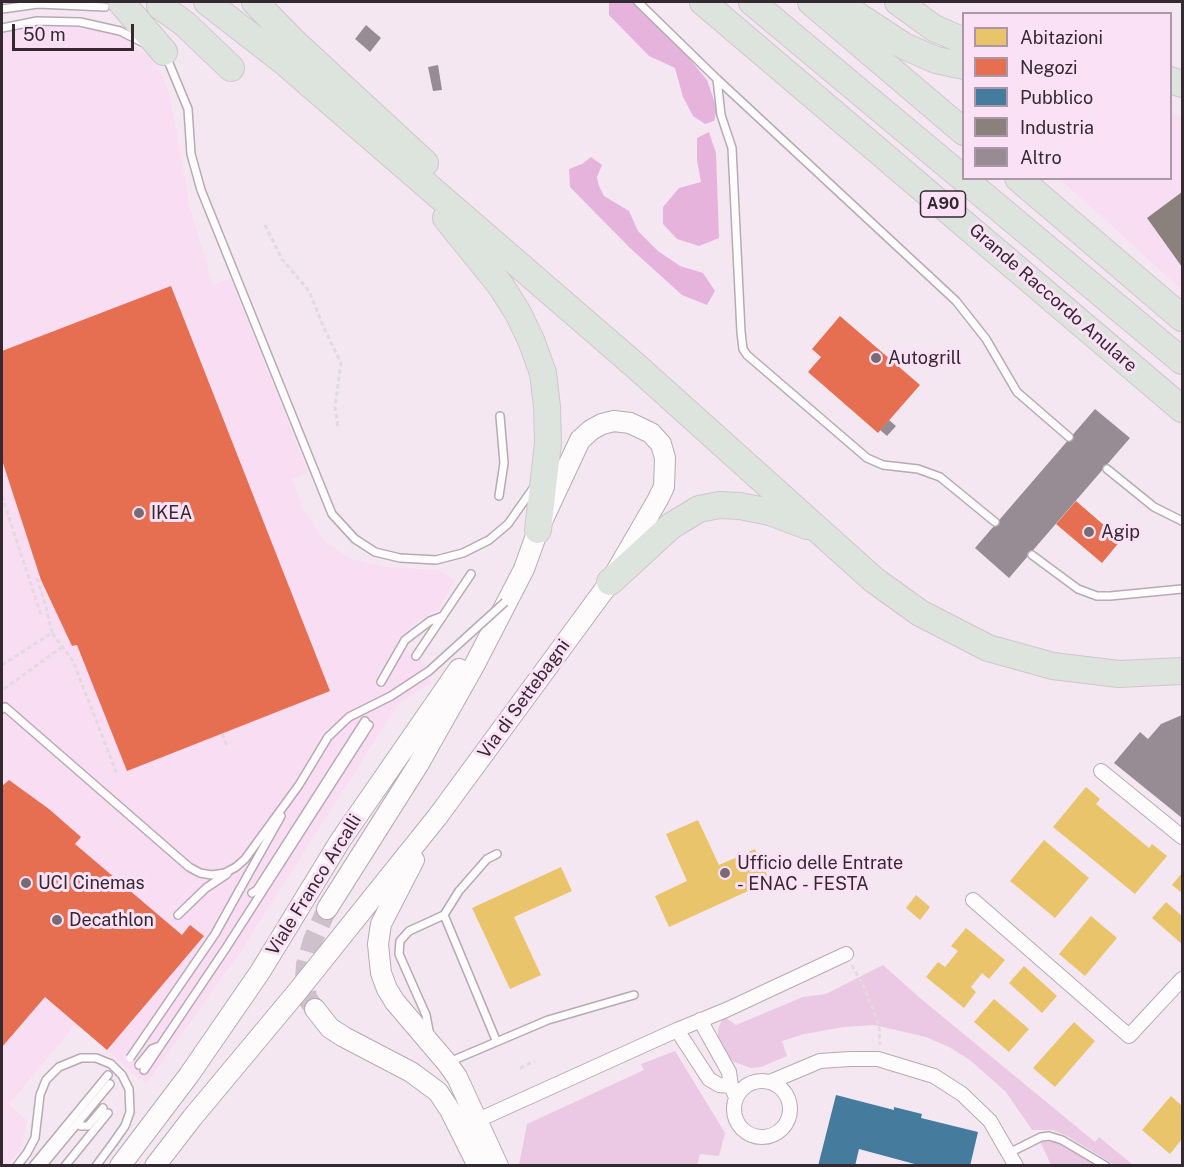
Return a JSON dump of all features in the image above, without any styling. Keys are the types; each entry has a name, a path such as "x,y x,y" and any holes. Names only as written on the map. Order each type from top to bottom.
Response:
{"highway":[{"path":"207,2 284,61 637,367 896,597 929,619 974,642 1002,653 1053,666 1104,673 1145,674 1182,671"},
{"path":"255,2 294,42 404,143 637,367"},
{"name":"Grande Raccordo Anulare","path":"703,2 1182,409"},
{"name":"Grande Raccordo Anulare","path":"752,2 962,177"},
{"path":"811,2 962,131"},
{"path":"837,2 904,46 936,60 962,66"},
{"path":"898,2 925,22 962,41"},
{"path":"113,4 164,52"},
{"path":"160,6 184,24 231,68"},
{"path":"406,168 501,286 531,340 543,373 547,407 548,443 538,530"},
{"name":"Grande Raccordo Anulare","path":"965,180 1182,361"},
{"path":"1020,180 1182,318"},
{"path":"610,582 671,526 689,513 705,507 726,505 755,508 823,533"},
{"path":"1145,674 1182,666"}],"main road":[{"name":"Via di Settebagni","path":"438,816 610,582 657,501 663,486 665,458 661,444 651,433 630,423 618,421 602,424 585,434 575,448 538,530 524,569 505,602"},
{"path":"327,909 418,765 475,664 505,602"},
{"name":"Viale Franco Arcalli","path":"120,1166 189,1075 260,972 340,841 505,602"},
{"path":"438,816 385,914 379,933 378,953 384,982 395,1002 447,1063 465,1092 498,1166"},
{"path":"155,1166 438,816"},
{"path":"315,1010 330,1028 411,1072 438,1092 450,1110 478,1166"}],"street":[{"path":"1101,771 1182,837"},
{"path":"973,900 1129,1036 1182,980"},
{"path":"478,1120 846,954"},
{"path":"700,1020 729,1072 734,1091 734,1112 740,1127 753,1136 770,1136 783,1128 790,1113 790,1105 784,1090 770,1082 754,1081 734,1091"},
{"path":"677,1030 709,1079 734,1091"},
{"path":"770,1082 820,1061 878,1059 934,1076 962,1094 990,1121 1016,1166"}],"lane":[{"path":"638,2 717,79 956,301 986,339 1017,392 1069,437"},
{"path":"2,9 38,4 113,4"},
{"path":"2,28 50,20 95,24 120,30 164,52 188,108 191,154 201,190 332,514 355,539 375,552 400,558 436,560 463,553 489,540 508,524 546,470"},
{"path":"717,79 721,115 732,148 743,349 762,369 867,458 883,465 918,469 940,477 995,522"},
{"path":"499,496 504,463 500,416"},
{"path":"1107,469 1154,507 1182,521"},
{"path":"1032,555 1078,589 1097,596 1182,589"},
{"path":"416,656 471,574"},
{"path":"130,1058 215,934 298,786 337,726 361,710 391,696 429,671 505,602"},
{"path":"381,682 405,640 430,621 443,615"},
{"path":"3,708 189,867 200,873 213,875 225,873 236,867"},
{"path":"141,1068 159,1047 226,948 367,723 257,890 252,893"},
{"path":"177,915 206,888 236,867 254,848 298,786"},
{"path":"432,1044 426,1015 399,954 400,941 409,932 444,915 459,891 487,859 497,854"},
{"path":"444,915 496,1040"},
{"path":"447,1063 496,1040 548,1020 634,994"},
{"path":"17,1166 35,1138 38,1104 46,1080 59,1067 81,1058 96,1058 111,1064 122,1075 129,1089 130,1112 125,1126 96,1166"},
{"path":"33,1166 108,1075"},
{"path":"44,1163 110,1084"},
{"path":"65,1166 105,1111 88,1126 81,1126"},
{"path":"1009,1153 1041,1137 1048,1136 1062,1140 1106,1166"}],"path":[{"path":"265,225 282,260 309,291 341,363 335,407 338,427"},
{"path":"2,496 41,615"},
{"path":"37,578 52,633 73,661 117,774"},
{"path":"2,665 52,633"},
{"path":"4,688 62,647"},
{"path":"222,734 226,746"},
{"path":"846,954 864,987 879,1025 878,1059"},
{"path":"520,1068 535,1061"}],"shaded area":[{"path":"609,2 634,2 665,29 707,80 717,109 714,121 705,124 693,116 683,97 675,68 649,56 609,15"},
{"path":"30,26 60,26 105,31 126,40 147,55 159,68 170,96 190,208 213,285 231,279 308,472 292,480 304,511 325,542 351,559 388,567 438,570 455,580 439,609 414,623 396,643 424,663 431,683 399,703 239,954 146,1084 76,1024 9,1104 27,1120 22,1149 7,1165 2,1166 2,34"},
{"path":"1172,112 1182,118 1182,290 1061,180 1172,180"},
{"path":"709,132 716,153 719,238 699,246 677,239 663,224 663,207 679,188 701,182 697,160 697,138"},
{"path":"591,157 602,165 597,177 604,196 629,211 638,231 658,251 680,266 703,273 715,291 707,305 682,295 630,248 570,187 569,169 582,164"},
{"path":"883,965 1095,1142 1099,1137 1133,1165 1115,1165 1053,1130 1032,1130 1006,1092 970,1060 926,1037 874,1025 844,1027 804,1034 782,1041 787,1056 761,1067 751,1068 734,1062 718,1041 718,1029 722,1020 726,1018 736,1025 803,997 826,994"},
{"path":"675,1051 725,1133 719,1156 700,1154 697,1166 519,1165 527,1124 644,1070 641,1064"},
{"path":"1040,1141 1056,1142 1097,1165 1051,1165"}],"building: Abitazioni":[{"path":"1086,787 1100,799 1096,804 1149,848 1152,844 1167,856 1135,894 1053,827"},
{"name":"Ufficio delle Entrate - ENAC - FESTA","path":"698,820 719,865 755,849 770,881 669,927 655,896 687,881 666,834"},
{"path":"1044,840 1089,878 1055,918 1010,881"},
{"path":"561,867 572,891 514,917 541,975 510,989 472,908"},
{"path":"1182,873 1182,893 1172,885"},
{"path":"916,895 930,907 920,920 906,908"},
{"path":"1166,902 1182,916 1182,944 1152,918"},
{"path":"1091,916 1117,938 1085,976 1059,954"},
{"path":"966,928 1005,960 989,979 982,973 971,987 976,992 964,1008 926,977 938,962 945,967 958,951 951,946"},
{"path":"1024,966 1057,996 1042,1013 1009,983"},
{"path":"994,999 1029,1029 1009,1052 974,1022"},
{"path":"1074,1022 1095,1041 1055,1087 1033,1068"},
{"path":"1171,1096 1182,1106 1182,1139 1170,1154 1142,1130"}],"building: Negozi":[{"name":"IKEA","path":"171,286 330,691 127,771 77,645 72,646 41,580 2,460 2,351"},
{"path":"840,316 920,385 878,433 808,372 821,357 812,349"},
{"name":"Agip","path":"1076,501 1121,540 1102,563 1056,524"},
{"path":"9,780 49,809 81,837 75,844 182,935 190,925 204,936 107,1050 45,997 2,1047 2,786"}],"building: Pubblico":[{"path":"836,1095 894,1110 894,1107 922,1114 921,1118 978,1132 970,1166 922,1166 859,1149 855,1166 818,1166"}],"building: Industria":[{"path":"1182,192 1182,267 1147,218"}],"building: Altro":[{"path":"366,25 381,38 370,52 355,39"},
{"path":"438,65 442,90 433,91 428,67"},
{"path":"1095,409 1130,438 1009,578 975,548"},
{"path":"889,420 896,426 887,436 880,430"},
{"path":"1182,715 1182,818 1114,763 1140,732 1148,739 1161,724"}],"tunnel":[{"path":"315,1009 307,998 306,965 313,940 327,909"}],"place":[{"name":"Autogrill","path":"876,358"},
{"name":"IKEA","path":"139,513"},
{"name":"Agip","path":"1089,532"},
{"name":"Ufficio delle Entrate - ENAC - FESTA","path":"725,873"},
{"name":"UCI Cinemas","path":"26,883"},
{"name":"Decathlon","path":"57,920"}]}
